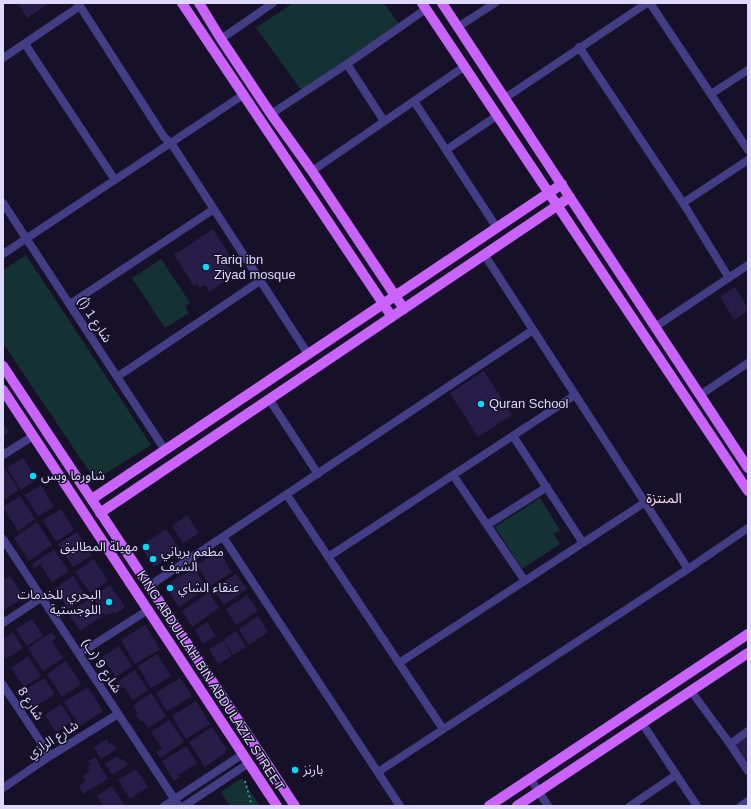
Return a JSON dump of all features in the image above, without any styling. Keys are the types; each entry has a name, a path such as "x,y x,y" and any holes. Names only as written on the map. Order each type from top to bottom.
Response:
{"main road":[{"path":"182,3 392,316"},
{"path":"199,3 271,114 312,170 404,308"},
{"path":"442,3 748,468"},
{"path":"424,6 748,491"},
{"path":"92,499 562,184"},
{"path":"100,513 570,197"},
{"name":"KING ABDULLAH BIN ABDULAZIZ STREET","path":"3,366 295,806"},
{"name":"KING ABDULLAH BIN ABDULAZIZ STREET","path":"3,390 277,806"},
{"path":"489,806 748,634"},
{"path":"517,806 748,653"}],"street":[{"path":"221,39 273,3"},
{"path":"458,27 495,3"},
{"path":"505,98 579,47 648,3 748,150"},
{"path":"3,58 79,5 164,138 171,143 308,354"},
{"path":"271,114 348,64 424,6"},
{"path":"25,44 115,180"},
{"path":"579,47 683,203 729,278"},
{"path":"348,64 384,121"},
{"path":"312,170 465,66"},
{"path":"711,94 748,70"},
{"path":"3,254 243,95"},
{"path":"414,101 498,228"},
{"path":"446,150 498,115"},
{"path":"683,203 748,160"},
{"name":"شارع 1 (أ)","path":"3,203 165,450"},
{"path":"70,304 214,209"},
{"path":"484,254 688,570"},
{"path":"655,327 748,265"},
{"path":"117,377 260,281"},
{"path":"149,586 533,330"},
{"path":"700,395 748,363"},
{"path":"328,556 575,396"},
{"path":"269,399 318,474"},
{"path":"3,456 34,436"},
{"path":"513,436 583,543"},
{"path":"453,475 525,581"},
{"path":"487,525 547,487"},
{"path":"287,494 443,729"},
{"path":"399,663 644,503"},
{"path":"378,772 688,570 748,528"},
{"path":"223,537 400,806"},
{"name":"شارع 9 (ب)","path":"3,539 176,803"},
{"path":"3,623 41,598"},
{"path":"79,654 148,610"},
{"name":"شارع 8","path":"3,685 50,756"},
{"path":"691,690 748,771"},
{"name":"شارع الرازي","path":"3,788 50,756 118,714"},
{"path":"642,723 697,806"},
{"path":"730,744 748,731"},
{"path":"164,806 176,803 243,754"},
{"path":"184,806 249,763"},
{"path":"630,806 676,775"},
{"path":"530,778 548,806"},
{"path":"741,806 748,802"}],"path":[{"path":"246,781 252,806"}],"green space":[{"path":"293,3 384,3 399,24 302,91 256,28"},
{"path":"26,255 151,445 95,480 3,343 3,270"},
{"path":"161,259 190,303 185,306 189,313 165,328 132,278"},
{"path":"540,498 560,530 554,534 560,544 522,569 495,527"},
{"path":"242,778 260,806 230,806 221,792"}],"building":[{"path":"18,3 49,3 27,18"},
{"name":"Tariq ibn Ziyad mosque","path":"213,229 230,256 224,260 234,275 209,292 205,285 200,288 197,284 194,286 174,255"},
{"path":"735,287 748,308 748,311 734,320 720,297"},
{"name":"Quran School","path":"484,371 512,415 478,437 450,393"},
{"path":"3,423 9,432 3,437"},
{"path":"23,458 37,479 21,490 7,468"},
{"path":"3,466 19,490 3,500"},
{"path":"41,485 54,507 38,516 25,495"},
{"path":"20,496 35,519 18,531 3,507"},
{"path":"61,509 74,530 56,542 43,520"},
{"path":"187,515 199,533 183,543 172,526"},
{"path":"37,522 52,545 29,561 14,538"},
{"path":"166,529 180,550 154,567 140,546"},
{"path":"77,532 92,555 73,567 58,544"},
{"path":"54,550 69,571 52,582 40,564 35,568 32,564"},
{"path":"219,551 232,572 210,586 197,565"},
{"path":"94,559 108,581 90,593 75,572"},
{"path":"193,568 207,588 179,607 165,586"},
{"path":"236,574 247,589 224,605 213,589"},
{"path":"10,576 24,597 4,610 3,580"},
{"path":"73,576 86,597 68,609 54,589"},
{"name":"البحري للخدمات اللوجستية","path":"110,585 125,607 115,614 114,612 105,616 92,597"},
{"path":"209,592 219,608 192,627 182,611"},
{"path":"247,595 258,611 236,625 226,609"},
{"path":"89,599 101,617 80,631 68,613"},
{"path":"258,616 268,632 249,645 239,629"},
{"path":"32,619 43,636 27,646 16,629"},
{"path":"207,622 216,636 203,644 195,630"},
{"path":"145,625 160,649 135,664 121,640"},
{"path":"236,631 246,647 233,655 223,640"},
{"path":"13,632 23,648 6,659 3,654 3,639"},
{"path":"52,632 56,638 52,641 63,658 43,671 28,648"},
{"path":"223,641 232,656 218,664 209,649"},
{"path":"119,646 132,666 116,677 102,657"},
{"path":"157,654 171,676 151,688 138,666"},
{"path":"28,656 41,676 24,687 11,668"},
{"path":"66,661 81,684 62,697 47,674"},
{"path":"135,670 148,690 133,700 124,687 121,688 117,682"},
{"path":"44,678 55,694 33,708 23,691"},
{"path":"180,678 192,696 167,711 156,693"},
{"path":"88,687 103,711 80,726 64,702"},
{"path":"151,693 166,716 148,728 136,715 138,713 133,706"},
{"path":"196,701 210,724 186,739 172,716"},
{"path":"61,704 72,721 56,732 45,715"},
{"path":"169,720 184,742 160,758 156,752 162,748 151,732"},
{"path":"212,727 226,748 225,753 205,767 189,742"},
{"path":"748,733 748,757 745,759 734,743"},
{"path":"107,739 109,744 113,744 117,749 101,759 94,747"},
{"path":"186,746 197,763 178,775 180,777 174,781 162,761"},
{"path":"118,756 120,760 124,760 128,765 112,775 105,763"},
{"path":"95,757 108,779 83,794 79,786 86,781 83,776 90,771 87,767 91,765 88,761"},
{"path":"136,769 148,787 130,799 118,780"},
{"path":"112,786 125,806 103,806 97,796"}],"place":[{"name":"Tariq ibn Ziyad mosque","path":"206,267"},
{"name":"Quran School","path":"481,404"},
{"name":"شاورما وبس","path":"33,476"},
{"name":"مهيلة المطاليق","path":"146,547"},
{"name":"مطعم برياني الشيف","path":"153,559"},
{"name":"عنقاء الشاي","path":"170,588"},
{"name":"البحري للخدمات اللوجستية","path":"109,602"},
{"name":"بارنز","path":"295,770"}],"district":[{"name":"المنتزة","path":"664,499"}]}
